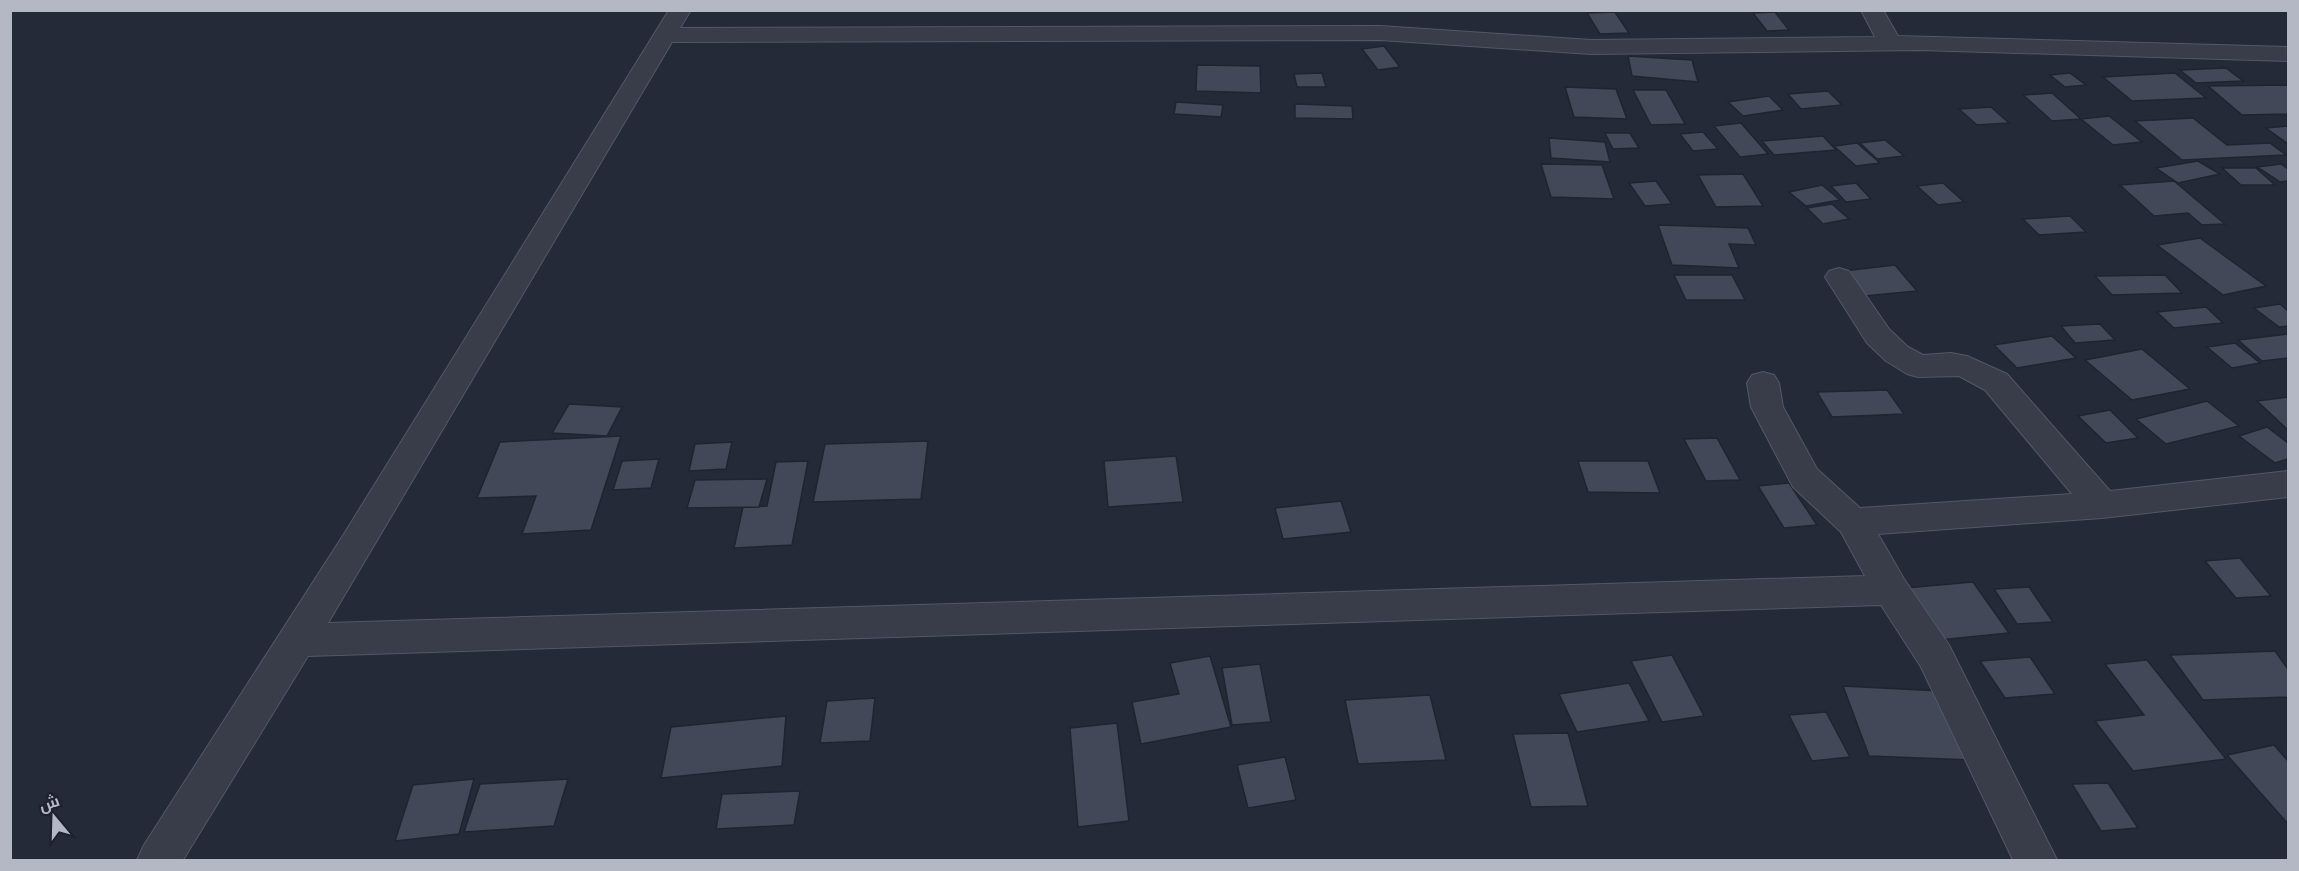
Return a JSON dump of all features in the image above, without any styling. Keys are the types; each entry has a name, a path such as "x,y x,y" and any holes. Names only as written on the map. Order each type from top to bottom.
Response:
{"street":[{"path":"1872,10 1890,43"},
{"path":"159,861 297,640 673,23 1380,33 1591,47 1890,43 2289,54"},
{"path":"1839,277 1878,336 1898,354 1918,366 1951,364 1967,367 1996,382 2102,505"},
{"path":"1763,383 1767,407 1804,478 1853,522 1891,590 1935,657 2035,861"},
{"path":"1853,522 2102,505 2289,484"},
{"path":"297,640 1891,590"}],"building":[{"path":"1615,12 1629,33 1600,34 1587,13"},
{"path":"1775,12 1789,30 1767,31 1753,13"},
{"path":"1384,46 1400,67 1378,70 1362,49"},
{"path":"1628,56 1692,60 1698,82 1632,76"},
{"path":"1197,65 1260,66 1261,93 1196,91"},
{"path":"2226,68 2243,81 2196,83 2180,70"},
{"path":"1322,73 1326,87 1297,87 1294,74"},
{"path":"2070,73 2086,85 2065,87 2050,75"},
{"path":"2175,73 2206,98 2132,101 2103,77"},
{"path":"2288,85 2288,114 2242,115 2208,86"},
{"path":"1565,87 1616,89 1627,119 1574,117"},
{"path":"1633,90 1666,90 1685,124 1651,125"},
{"path":"1828,91 1842,105 1801,109 1788,94"},
{"path":"2052,93 2081,119 2052,121 2023,95"},
{"path":"1769,96 1783,110 1743,116 1728,102"},
{"path":"1176,102 1223,105 1221,117 1174,114"},
{"path":"1295,104 1352,106 1353,119 1295,118"},
{"path":"1991,107 2009,123 1977,125 1959,109"},
{"path":"2109,116 2142,142 2113,145 2081,119"},
{"path":"2193,118 2227,145 2270,143 2286,155 2182,160 2135,121"},
{"path":"1741,123 1768,154 1740,157 1714,126"},
{"path":"2288,126 2288,144 2266,128"},
{"path":"1703,132 1718,149 1693,151 1680,134"},
{"path":"1605,133 1630,133 1639,148 1613,149"},
{"path":"1823,136 1836,150 1774,155 1762,141"},
{"path":"1549,138 1605,142 1610,162 1551,158"},
{"path":"1885,140 1904,156 1877,159 1860,143"},
{"path":"1857,143 1880,163 1856,166 1834,146"},
{"path":"2198,161 2220,174 2178,183 2156,168"},
{"path":"1541,164 1602,165 1614,199 1551,197"},
{"path":"2281,164 2288,169 2288,181 2280,182 2257,167"},
{"path":"2222,168 2256,168 2275,185 2241,185"},
{"path":"1743,174 1763,206 1716,207 1698,175"},
{"path":"1656,181 1672,204 1645,206 1629,183"},
{"path":"2174,181 2225,224 2202,225 2188,213 2154,216 2120,185"},
{"path":"1856,183 1871,199 1846,202 1831,186"},
{"path":"1943,183 1964,202 1938,205 1917,186"},
{"path":"1822,185 1840,200 1806,206 1789,192"},
{"path":"1832,204 1849,219 1823,224 1807,208"},
{"path":"2070,216 2086,232 2039,235 2023,219"},
{"path":"1658,225 1748,228 1756,245 1729,244 1739,268 1672,265"},
{"path":"2200,238 2266,286 2223,295 2157,245"},
{"path":"1895,265 1917,291 1864,296 1843,271"},
{"path":"1674,275 1732,275 1745,300 1686,300"},
{"path":"2165,275 2182,293 2112,295 2095,276"},
{"path":"2280,304 2288,311 2288,326 2279,327 2254,308"},
{"path":"2206,307 2223,323 2174,328 2157,312"},
{"path":"2100,324 2115,340 2075,343 2061,326"},
{"path":"2288,334 2288,358 2262,361 2238,340"},
{"path":"2052,336 2076,358 2017,368 1994,345"},
{"path":"2235,343 2260,363 2232,368 2207,347"},
{"path":"2142,349 2190,389 2132,400 2085,360"},
{"path":"1887,390 1904,414 1832,417 1817,392"},
{"path":"2288,397 2288,430 2257,401"},
{"path":"2207,401 2239,426 2166,444 2136,419"},
{"path":"569,404 622,407 607,436 552,433"},
{"path":"2110,410 2138,438 2106,443 2078,416"},
{"path":"2267,427 2288,443 2288,459 2275,463 2239,436"},
{"path":"621,436 591,530 522,534 536,496 477,498 500,442"},
{"path":"1717,438 1740,480 1706,481 1684,439"},
{"path":"928,441 921,499 813,502 825,444"},
{"path":"732,442 726,469 689,471 695,444"},
{"path":"1176,456 1183,502 1108,507 1104,461"},
{"path":"659,459 651,488 613,490 622,461"},
{"path":"808,461 792,545 734,548 743,507 767,506 776,462"},
{"path":"1578,461 1648,461 1660,493 1588,492"},
{"path":"767,479 759,507 687,508 695,480"},
{"path":"1789,483 1817,525 1784,528 1758,486"},
{"path":"1341,501 1351,532 1283,539 1275,508"},
{"path":"2240,558 2271,596 2236,598 2205,561"},
{"path":"1973,582 2009,633 1939,640 1905,588"},
{"path":"2029,587 2053,622 2017,624 1994,589"},
{"path":"2275,651 2288,669 2288,697 2203,700 2170,655"},
{"path":"1672,655 1704,716 1662,722 1631,661"},
{"path":"1210,656 1231,727 1141,744 1132,702 1179,694 1170,663"},
{"path":"2030,657 2055,694 2005,698 1980,661"},
{"path":"2147,660 2226,759 2133,771 2095,721 2144,715 2105,664"},
{"path":"1260,664 1271,722 1232,725 1222,668"},
{"path":"1629,683 1649,721 1577,732 1559,694"},
{"path":"1843,686 1940,691 1972,760 1869,756"},
{"path":"1430,695 1446,760 1358,764 1345,700"},
{"path":"875,698 870,741 820,743 827,701"},
{"path":"1826,712 1850,757 1812,761 1789,715"},
{"path":"786,716 782,766 661,778 671,727"},
{"path":"1117,723 1129,821 1078,827 1070,728"},
{"path":"1568,733 1588,806 1531,807 1513,734"},
{"path":"2274,745 2288,761 2288,824 2227,755"},
{"path":"1285,757 1296,800 1248,808 1237,765"},
{"path":"474,779 459,834 395,841 413,785"},
{"path":"568,779 554,826 464,832 480,784"},
{"path":"2108,783 2138,828 2101,831 2072,784"},
{"path":"800,791 794,825 716,829 722,794"}]}
